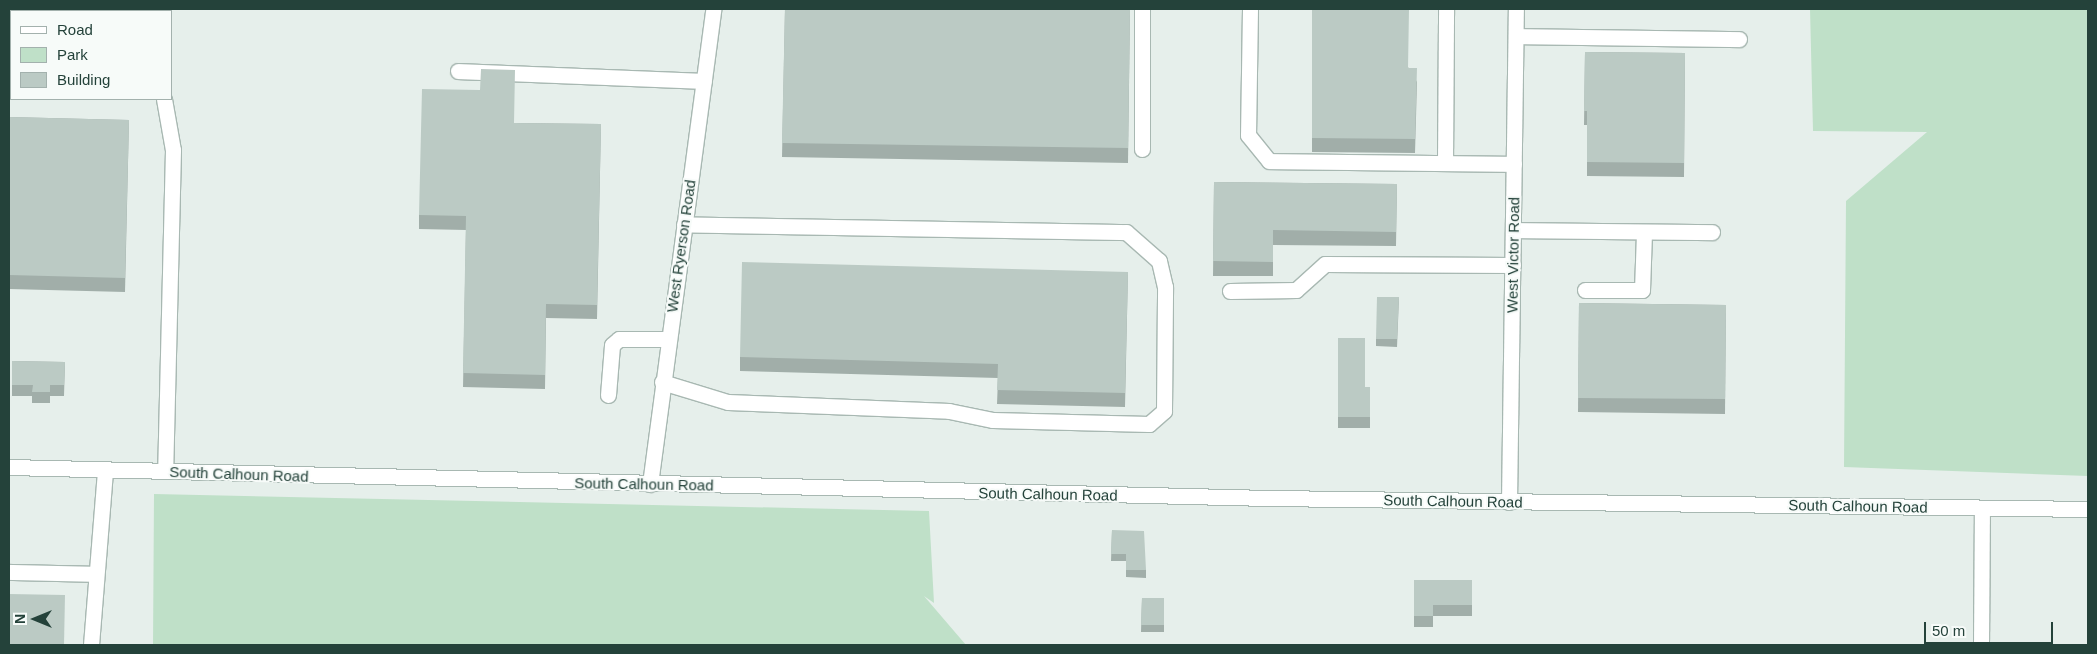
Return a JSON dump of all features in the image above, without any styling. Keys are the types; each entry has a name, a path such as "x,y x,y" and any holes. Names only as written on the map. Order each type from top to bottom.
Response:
{"street":[{"name":"West Ryerson Road","path":"650,484 662,382 713,9"},
{"path":"1142,9 1142,149"},
{"path":"1250,9 1248,135 1269,161 1514,164"},
{"path":"1445,164 1446,9"},
{"name":"West Victor Road","path":"1509,502 1516,9"},
{"path":"1516,36 1739,39"},
{"path":"458,71 704,81"},
{"path":"164,100 173,150 165,471"},
{"path":"662,382 728,402 949,411 993,420 1149,424 1164,411 1166,287 1159,261 1126,232 684,224"},
{"path":"1514,230 1712,232"},
{"path":"1584,290 1642,290 1644,232"},
{"path":"1230,291 1296,290 1326,264 1513,265"},
{"path":"608,395 612,346 619,338 668,338"},
{"name":"South Calhoun Road","path":"9,467 650,484 1509,502 2088,509"},
{"path":"91,645 94,574 105,470"},
{"path":"1981,645 1982,508"},
{"path":"9,572 94,574"}],"green space":[{"path":"1810,9 2088,9 2088,476 1844,467 1846,201 1927,132 1813,131"},
{"path":"154,494 929,511 934,603 924,596 966,645 153,645"}],"building":[{"path":"785,9 1130,9 1128,148 782,143"},
{"path":"1312,9 1409,9 1408,68 1417,68 1415,139 1312,138"},
{"path":"1585,52 1685,53 1684,163 1587,162 1587,111 1584,111"},
{"path":"481,69 515,70 514,123 601,124 597,305 546,304 545,375 463,373 466,216 419,215 422,89 480,90"},
{"path":"9,117 129,120 125,278 9,275"},
{"path":"1214,182 1397,184 1396,232 1273,230 1273,262 1213,261"},
{"path":"742,262 1128,272 1125,393 997,390 998,364 740,357"},
{"path":"1377,297 1399,297 1397,339 1376,339"},
{"path":"1579,303 1726,305 1725,399 1578,398"},
{"path":"1338,338 1365,338 1365,387 1370,387 1370,417 1338,417"},
{"path":"12,361 65,362 64,385 50,385 50,392 32,392 33,385 12,385"},
{"path":"1112,530 1144,531 1146,570 1126,570 1126,554 1111,554"},
{"path":"1414,580 1472,580 1472,605 1433,605 1433,616 1414,616"},
{"path":"9,594 65,595 64,645 9,645"},
{"path":"1142,598 1164,598 1164,625 1141,625"}]}
